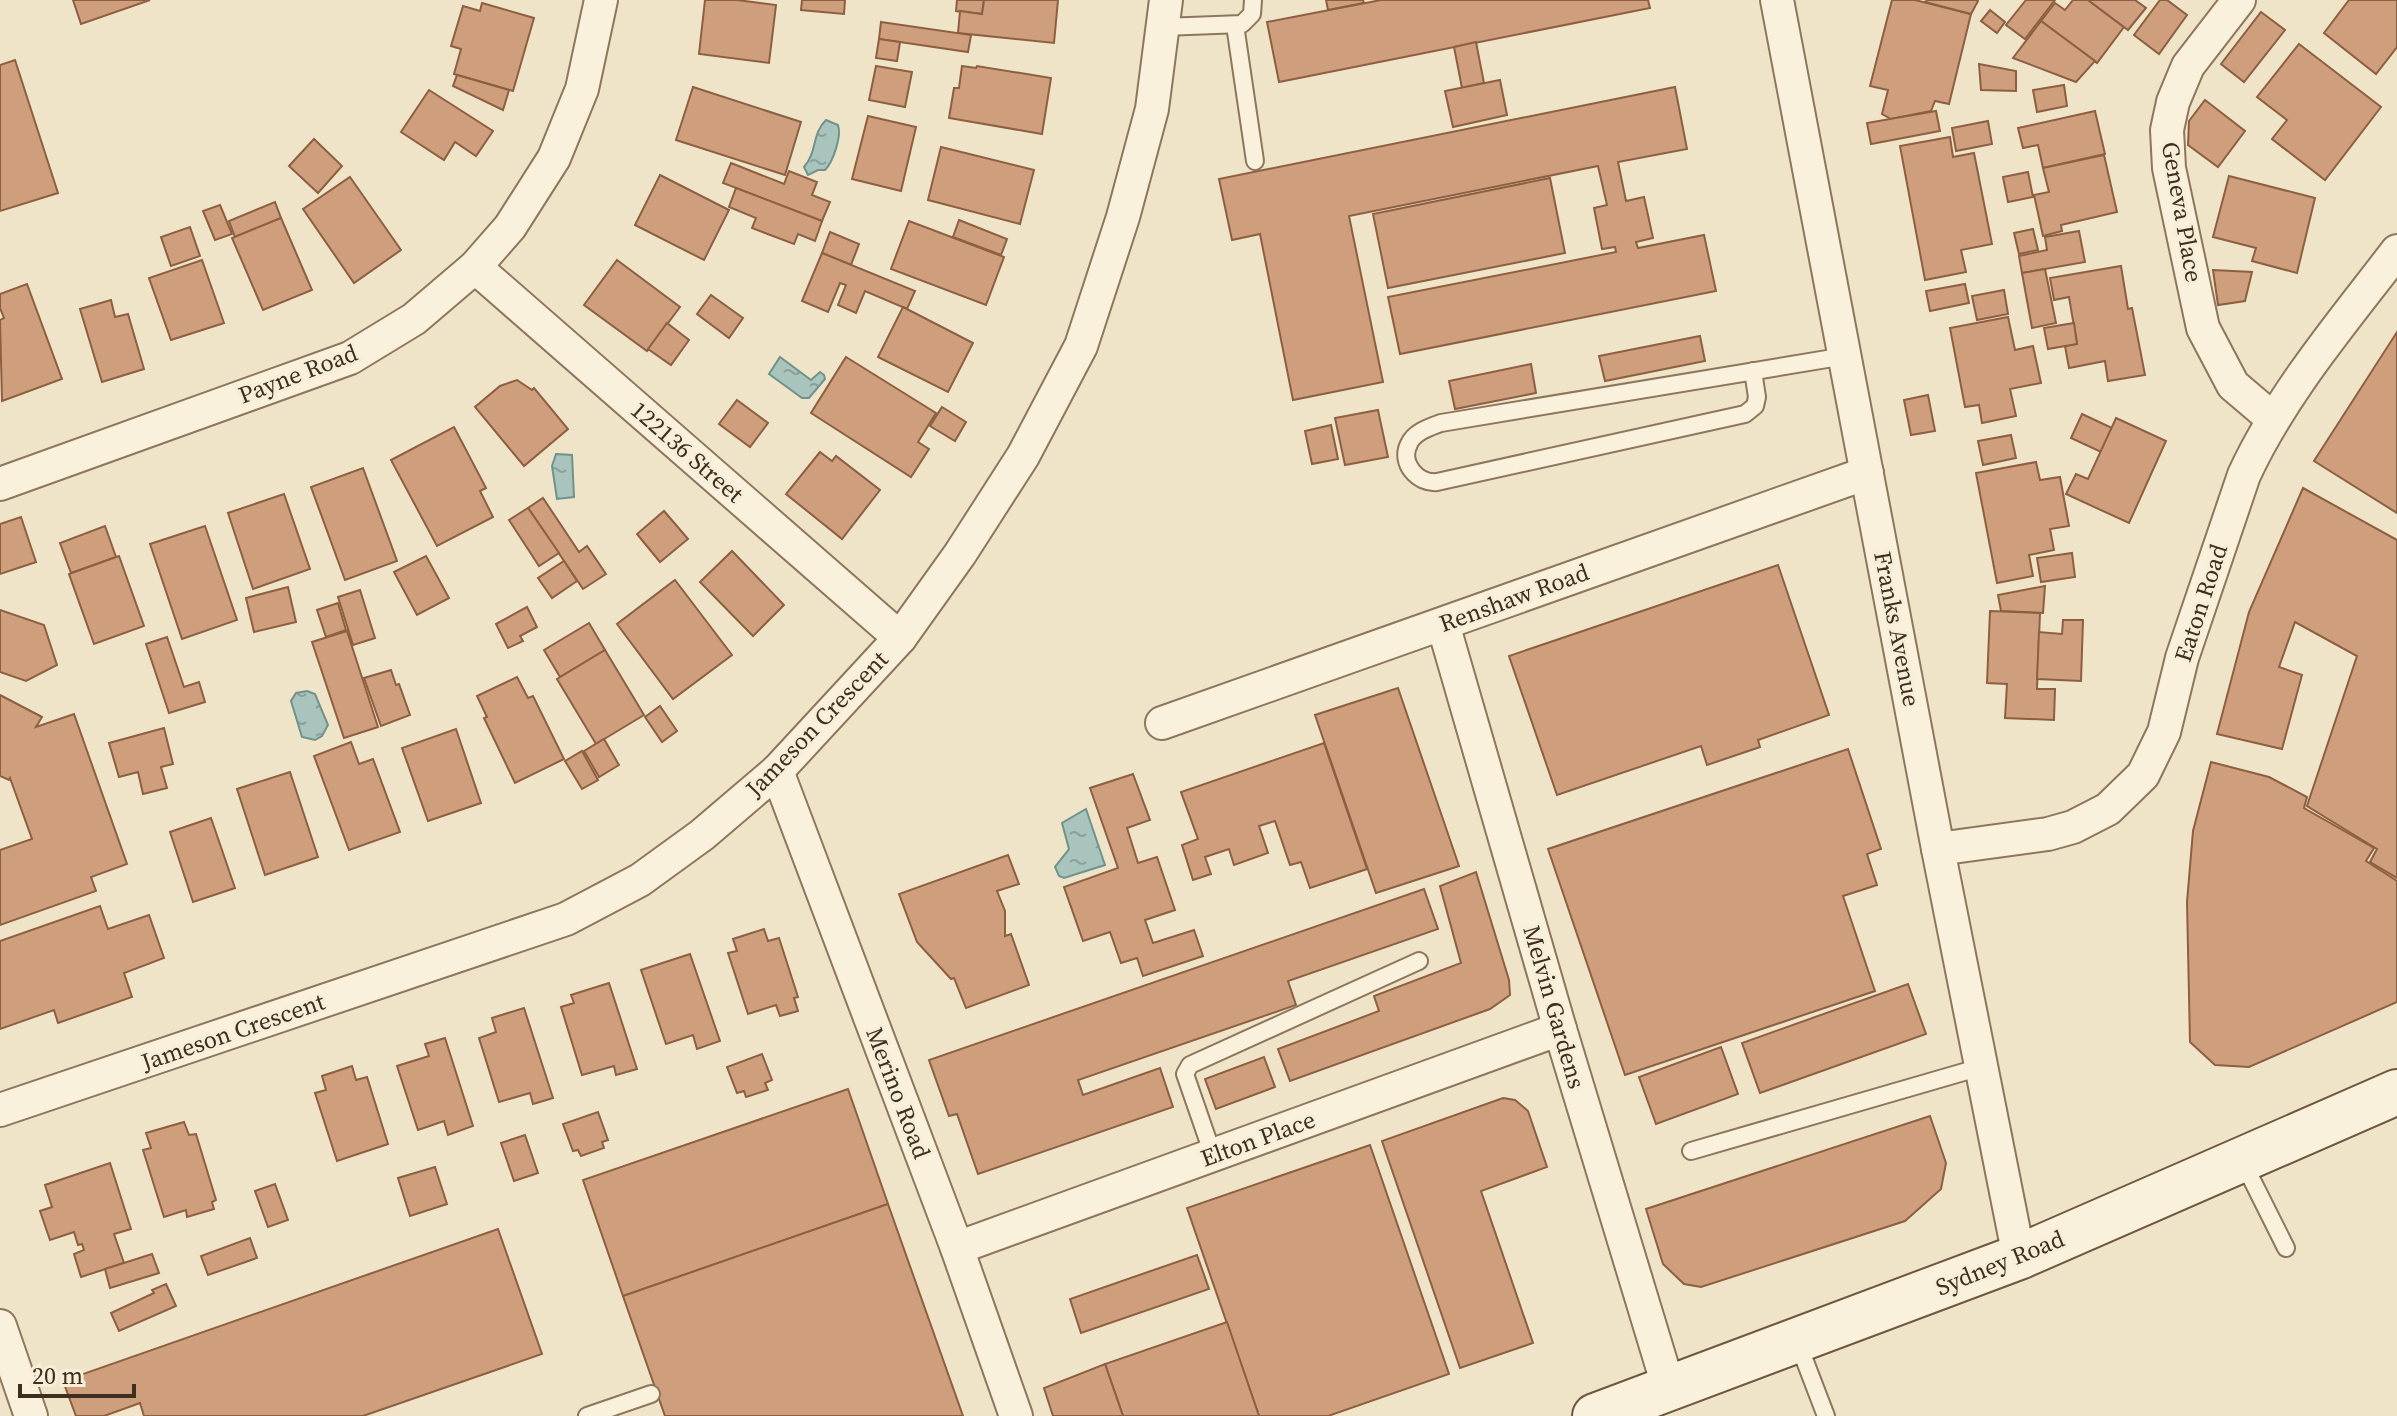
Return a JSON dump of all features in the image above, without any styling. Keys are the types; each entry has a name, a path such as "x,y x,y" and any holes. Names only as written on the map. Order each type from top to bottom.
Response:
{"main road":[{"name":"Sydney Road","path":"1595,1416 2019,1257 2397,1092"}],"street":[{"name":"Payne Road","path":"0,484 350,358 414,319 475,267 510,227 554,158 582,89 601,0"},
{"name":"Geneva Place","path":"2239,0 2188,66 2173,102 2167,130 2169,168 2203,328 2233,385 2273,419"},
{"name":"Franks Avenue","path":"1787,8 1845,356 2019,1257"},
{"name":"Jameson Crescent","path":"0,1110 566,919 640,880 702,835 777,771 900,638 960,554 1023,456 1081,346 1123,217 1152,109 1164,13"},
{"name":"Eaton Road","path":"1938,849 2048,834 2073,827 2108,809 2143,775 2155,756 2164,732 2182,658 2244,475 2273,419 2303,374 2397,251"},
{"name":"122136 Street","path":"475,267 900,638"},
{"name":"Renshaw Road","path":"1162,723 1867,473"},
{"name":"Melvin Gardens","path":"1443,624 1560,1029 1669,1389"},
{"name":"Merino Road","path":"777,771 957,1248 1016,1416"},
{"name":"Elton Place","path":"957,1248 1560,1029"},
{"path":"0,1326 31,1416"}],"lane":[{"path":"1164,13 1235,25 1248,20 1254,6 1253,0"},
{"path":"1235,25 1255,161"},
{"path":"1753,371 1757,397 1752,410 1745,414 1437,482 1421,481 1415,476 1407,456 1407,446 1412,439 1425,429 1441,423 1753,371 1845,356"},
{"path":"1213,1155 1185,1074 1190,1065 1419,961"},
{"path":"1691,1151 1981,1067"},
{"path":"2242,1160 2286,1248"},
{"path":"1797,1341 1826,1416"},
{"path":"587,1416 651,1394"}],"water":[{"path":"826,120 838,125 836,149 825,170 808,175 804,167 811,156 818,131"},
{"path":"780,357 811,380 820,372 824,375 825,379 809,398 802,398 769,374"},
{"path":"556,454 572,455 574,497 557,499 552,466"},
{"path":"307,691 315,694 328,725 322,736 315,740 302,737 291,701 296,693"},
{"path":"1086,809 1105,865 1064,878 1059,876 1055,867 1069,849 1062,823"}],"building":[{"path":"73,0 150,0 81,24"},
{"path":"705,0 776,5 769,63 699,54"},
{"path":"802,0 845,0 844,14 801,10"},
{"path":"957,0 984,0 982,14 956,11"},
{"path":"984,0 1058,0 1054,43 958,33 960,11 982,14"},
{"path":"1326,0 1363,0 1364,3 1328,10"},
{"path":"1381,0 1648,0 1650,8 1279,82 1267,22"},
{"path":"1892,0 1915,0 1971,14 1949,104 1935,101 1931,111 1891,119 1882,114 1888,90 1870,86"},
{"path":"2026,0 2055,0 2025,39 2006,25"},
{"path":"2073,0 2088,0 2124,27 2097,63 2041,21 2055,3 2065,10"},
{"path":"2088,0 2135,0 2146,8 2128,30"},
{"path":"2160,0 2167,0 2187,15 2159,54 2134,35"},
{"path":"2349,0 2397,0 2397,47 2376,74 2324,33"},
{"path":"1978,1 1971,14 1925,2"},
{"path":"482,3 534,18 513,91 454,74 461,49 451,46 463,6 480,11"},
{"path":"1990,10 2005,22 1997,33 1981,21"},
{"path":"2261,12 2285,30 2244,82 2221,64"},
{"path":"2041,21 2095,61 2076,82 2013,58"},
{"path":"881,22 971,35 968,52 879,39"},
{"path":"879,39 900,42 897,61 876,58"},
{"path":"1476,42 1484,83 1462,88 1454,47"},
{"path":"2299,44 2381,107 2325,180 2272,139 2287,120 2257,97"},
{"path":"15,60 58,193 0,211 0,65"},
{"path":"1979,64 2016,71 2016,91 1981,90"},
{"path":"876,66 912,72 905,107 869,100"},
{"path":"962,66 1051,78 1042,134 949,118 954,88 959,88"},
{"path":"457,75 509,90 503,110 453,86"},
{"path":"1500,80 1507,115 1453,127 1445,91"},
{"path":"2064,85 2067,106 2037,112 2033,90"},
{"path":"693,87 801,122 785,175 676,140"},
{"path":"1675,87 1687,149 1618,162 1626,201 1644,197 1653,238 1636,242 1638,248 1704,235 1716,291 1400,354 1388,297 1616,252 1615,247 1602,249 1594,208 1607,205 1598,166 1349,216 1383,382 1293,400 1260,234 1232,240 1219,179"},
{"path":"429,90 493,131 476,156 455,142 444,160 401,132"},
{"path":"2205,100 2245,131 2218,167 2188,145 2189,121"},
{"path":"1936,111 1940,131 1871,144 1867,123"},
{"path":"2095,111 2105,154 2043,168 2038,145 2023,148 2018,128"},
{"path":"868,116 916,127 901,191 852,179"},
{"path":"1988,121 1992,144 1956,151 1952,128"},
{"path":"1950,137 1953,157 1974,153 1992,244 1961,250 1966,272 1925,280 1900,146"},
{"path":"314,139 342,166 318,193 289,166"},
{"path":"941,147 1034,170 1020,224 928,200"},
{"path":"2104,155 2117,212 2061,225 2062,231 2043,236 2034,195 2049,192 2043,168"},
{"path":"731,163 784,184 789,171 817,182 812,195 830,202 822,221 723,183"},
{"path":"2028,172 2033,197 2008,202 2003,177"},
{"path":"660,175 729,210 704,260 635,225"},
{"path":"2229,176 2315,198 2297,273 2252,261 2256,248 2213,237"},
{"path":"350,177 401,250 354,283 303,209"},
{"path":"1550,178 1565,253 1388,288 1373,214"},
{"path":"736,188 822,221 815,241 798,234 794,244 752,228 756,218 729,207"},
{"path":"275,202 281,218 235,237 229,221"},
{"path":"220,205 232,234 215,240 203,211"},
{"path":"281,218 312,290 263,310 232,238"},
{"path":"959,220 1007,239 1001,255 953,237"},
{"path":"909,221 1004,257 986,305 891,269"},
{"path":"190,227 200,256 171,266 161,237"},
{"path":"2033,229 2038,250 2019,254 2014,233"},
{"path":"2079,231 2085,262 2022,273 2019,256 2047,250 2045,237"},
{"path":"830,232 859,244 851,265 822,253"},
{"path":"822,253 915,291 907,309 865,291 856,313 838,305 846,285 840,283 828,312 802,301"},
{"path":"202,260 224,323 171,340 149,278"},
{"path":"617,260 680,307 647,351 584,305"},
{"path":"2121,266 2128,309 2132,308 2145,375 2108,381 2105,361 2069,368 2065,346 2077,344 2069,297 2054,300 2050,278"},
{"path":"2045,269 2056,323 2032,328 2022,273"},
{"path":"2213,270 2252,272 2245,301 2218,305"},
{"path":"27,284 62,379 2,401 0,320 4,318 0,294"},
{"path":"1965,284 1969,303 1930,311 1926,291"},
{"path":"2004,290 2008,314 1977,320 1972,296"},
{"path":"711,295 743,318 729,338 697,314"},
{"path":"111,300 115,317 128,314 144,369 102,382 80,309"},
{"path":"903,307 973,343 948,392 878,357"},
{"path":"2008,317 2015,350 2033,346 2041,383 2010,389 2016,416 1982,423 1979,405 1965,407 1950,328"},
{"path":"667,323 689,340 671,365 648,349"},
{"path":"2074,323 2077,344 2048,349 2044,328"},
{"path":"2397,332 2397,513 2314,461"},
{"path":"1700,336 1705,361 1605,381 1599,356"},
{"path":"846,357 936,413 918,442 929,449 911,477 811,413"},
{"path":"1531,364 1536,393 1455,409 1449,381"},
{"path":"517,380 532,390 534,388 568,429 524,466 475,407 500,386"},
{"path":"1928,395 1935,431 1911,435 1904,400"},
{"path":"737,400 768,423 750,447 719,424"},
{"path":"942,407 966,422 955,441 930,426"},
{"path":"1378,410 1388,457 1345,465 1335,418"},
{"path":"2082,414 2112,428 2101,452 2071,438"},
{"path":"2116,418 2166,441 2129,523 2066,494 2076,474 2088,479"},
{"path":"1331,425 1338,459 1312,464 1305,431"},
{"path":"454,427 486,488 480,491 493,517 437,546 391,460"},
{"path":"2011,435 2016,458 1983,465 1978,441"},
{"path":"820,452 832,461 836,456 880,490 842,539 786,494"},
{"path":"2036,462 2040,480 2060,477 2069,526 2050,529 2054,550 2029,555 2033,576 1997,583 1976,473"},
{"path":"363,468 397,561 345,580 311,487"},
{"path":"2303,488 2397,540 2397,878 2370,862 2377,849 2307,806 2357,656 2295,622 2279,667 2302,675 2282,749 2217,734 2249,612"},
{"path":"284,494 310,569 253,589 228,513"},
{"path":"543,498 579,552 587,546 606,574 583,589 528,508"},
{"path":"528,508 559,553 539,566 509,520"},
{"path":"664,511 688,539 660,562 637,534"},
{"path":"21,517 36,562 0,574 0,524"},
{"path":"105,526 116,557 71,573 60,543"},
{"path":"205,526 237,620 182,639 150,544"},
{"path":"732,551 784,605 753,636 700,582"},
{"path":"2072,553 2075,577 2041,582 2037,558"},
{"path":"119,556 144,626 94,644 69,574"},
{"path":"426,556 449,598 417,615 394,572"},
{"path":"564,561 577,581 552,598 538,578"},
{"path":"1778,565 1829,715 1758,740 1760,747 1707,765 1701,746 1557,795 1509,656"},
{"path":"675,580 732,655 673,699 617,624"},
{"path":"2045,586 2043,613 2001,611 1998,595"},
{"path":"288,587 296,622 254,632 246,598"},
{"path":"360,590 375,638 353,645 338,597"},
{"path":"338,603 346,630 326,637 317,610"},
{"path":"527,607 537,627 520,636 523,641 508,648 496,624"},
{"path":"0,610 44,625 57,665 26,681 0,672"},
{"path":"1990,611 2040,613 2037,689 2055,689 2054,720 2005,718 2007,684 1987,683"},
{"path":"2063,620 2083,620 2081,681 2037,679 2039,632 2062,634"},
{"path":"589,623 605,650 560,677 544,650"},
{"path":"347,631 378,727 344,738 312,642"},
{"path":"167,637 184,687 199,682 205,702 169,713 146,644"},
{"path":"605,650 644,715 596,744 557,679"},
{"path":"391,670 410,715 381,726 364,678"},
{"path":"517,677 528,698 533,696 564,759 515,783 477,696"},
{"path":"1398,688 1459,866 1376,893 1315,715"},
{"path":"0,695 42,717 36,727 74,714 127,864 91,877 96,891 0,925 0,850 32,839 10,778 0,776"},
{"path":"660,706 677,731 662,742 645,717"},
{"path":"164,728 173,764 161,767 167,788 143,794 138,772 119,777 109,743"},
{"path":"456,729 481,803 428,821 402,748"},
{"path":"604,739 619,765 599,777 584,751"},
{"path":"351,742 359,764 373,759 400,832 349,850 314,756"},
{"path":"1324,743 1367,869 1310,888 1301,862 1290,865 1275,821 1259,826 1268,853 1234,865 1229,849 1205,857 1211,874 1193,880 1182,845 1198,839 1181,792"},
{"path":"1848,749 1881,849 1867,854 1877,885 1843,896 1875,991 1625,1075 1548,849"},
{"path":"582,751 598,780 582,789 565,761"},
{"path":"2211,762 2269,777 2307,797 2304,808 2374,848 2366,861 2397,881 2397,1002 2249,1067 2215,1065 2190,1042 2187,902 2193,831"},
{"path":"290,772 318,857 265,875 237,789"},
{"path":"1133,774 1150,820 1127,828 1138,863 1157,857 1175,910 1145,920 1153,943 1194,930 1203,956 1143,976 1137,958 1121,963 1110,932 1083,941 1064,887 1118,868 1090,788"},
{"path":"211,818 235,888 193,902 170,832"},
{"path":"1008,855 1019,884 997,891 1005,911 1005,936 1011,934 1029,985 966,1008 954,978 951,979 917,942 899,894"},
{"path":"1476,872 1509,980 1510,995 1490,1009 1290,1081 1278,1049 1379,1011 1374,996 1461,963 1440,886"},
{"path":"1424,889 1438,929 1288,981 1296,1005 1078,1080 1083,1095 1160,1068 1173,1107 978,1174 957,1114 949,1116 929,1060"},
{"path":"100,906 108,929 149,915 164,958 124,973 132,997 58,1023 54,1010 0,1029 0,941"},
{"path":"764,929 768,941 779,938 798,997 794,998 798,1011 780,1016 776,1005 748,1014 728,953 737,951 733,939"},
{"path":"690,954 720,1041 697,1049 693,1035 666,1044 641,970"},
{"path":"609,983 637,1069 616,1075 614,1066 582,1075 561,1007 574,1003 571,995"},
{"path":"1908,984 1926,1034 1760,1093 1742,1043"},
{"path":"524,1008 553,1098 533,1104 530,1093 499,1102 479,1038 496,1032 492,1018"},
{"path":"445,1038 473,1126 448,1135 444,1121 418,1130 397,1066 429,1056 425,1044"},
{"path":"1721,1047 1738,1094 1656,1124 1639,1077"},
{"path":"762,1054 772,1080 765,1083 768,1090 746,1097 744,1091 737,1093 727,1067"},
{"path":"1264,1057 1275,1087 1216,1109 1205,1079"},
{"path":"352,1066 356,1080 367,1077 388,1144 337,1161 315,1093 326,1090 322,1076"},
{"path":"848,1089 888,1204 623,1296 583,1180"},
{"path":"1503,1098 1515,1100 1528,1111 1547,1167 1481,1191 1533,1343 1460,1368 1382,1141"},
{"path":"598,1112 608,1140 602,1142 604,1148 581,1156 578,1150 573,1151 563,1124"},
{"path":"1930,1116 1946,1163 1941,1189 1905,1221 1701,1287 1684,1284 1663,1264 1646,1209"},
{"path":"184,1122 189,1135 196,1134 216,1200 212,1202 214,1209 187,1217 186,1210 164,1217 143,1150 151,1148 146,1133"},
{"path":"525,1135 538,1173 514,1181 501,1143"},
{"path":"1370,1145 1449,1374 1328,1416 1259,1416 1187,1208"},
{"path":"110,1163 131,1229 114,1234 124,1263 81,1277 74,1254 84,1250 82,1244 78,1245 74,1232 50,1240 40,1211 52,1207 45,1185"},
{"path":"435,1167 447,1204 410,1216 398,1178"},
{"path":"275,1184 288,1220 268,1227 255,1191"},
{"path":"888,1204 963,1416 665,1416 623,1296"},
{"path":"498,1229 542,1354 363,1416 144,1416 140,1403 104,1416 76,1416 63,1381"},
{"path":"250,1238 257,1258 208,1275 201,1256"},
{"path":"152,1254 159,1273 110,1288 105,1269"},
{"path":"1197,1255 1209,1289 1081,1333 1070,1299"},
{"path":"166,1284 176,1306 119,1331 111,1313"},
{"path":"1227,1322 1259,1416 1123,1416 1105,1364"},
{"path":"1105,1364 1123,1416 1053,1416 1044,1388"}]}
